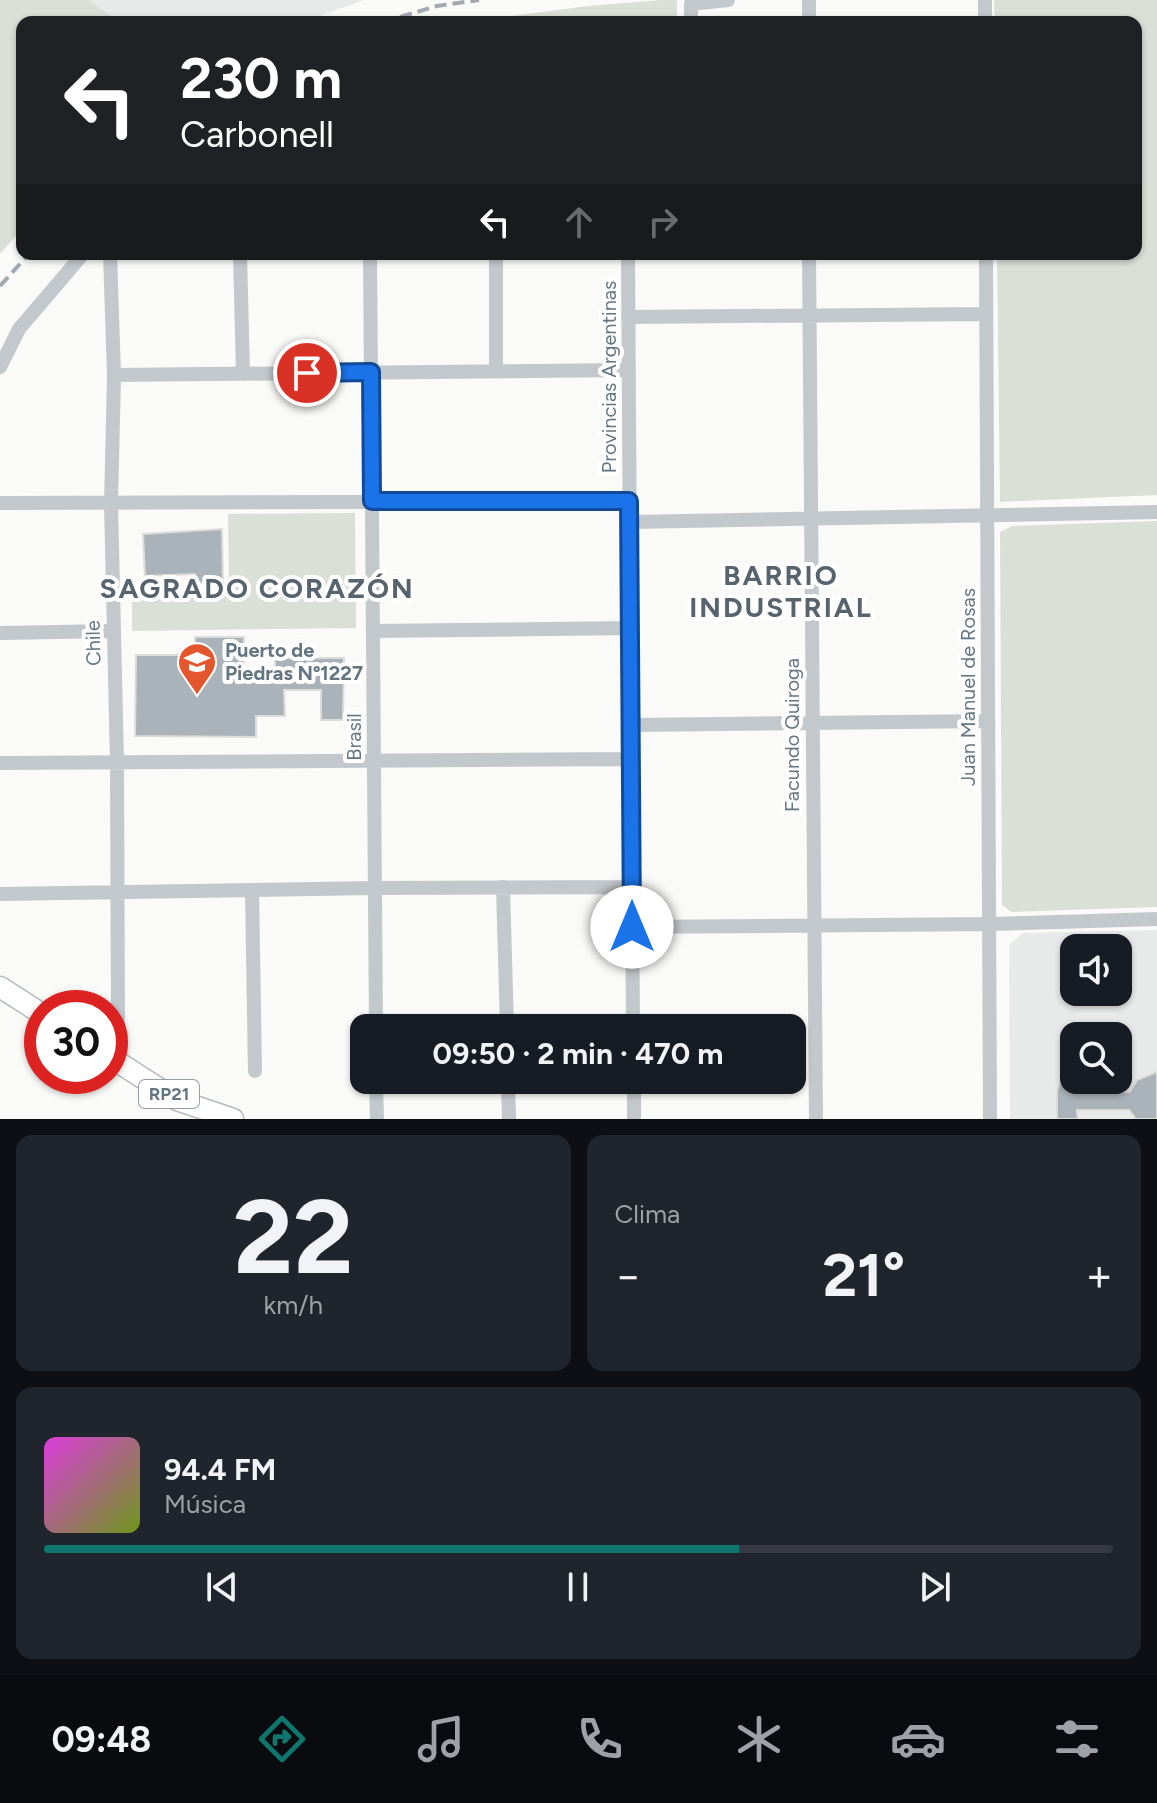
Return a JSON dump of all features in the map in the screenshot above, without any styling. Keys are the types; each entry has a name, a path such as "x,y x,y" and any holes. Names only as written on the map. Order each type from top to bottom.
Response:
{"main road":[{"path":"0,987 24,1002"},
{"name":"RP21","path":"128,1069 177,1100 233,1119"}],"street":[{"path":"691,16 691,4 728,0"},
{"path":"0,367 19,329 78,260"},
{"name":"Chile","path":"110,260 114,375 111,504 117,761 118,990"},
{"path":"240,260 243,374"},
{"name":"Brasil","path":"370,260 376,1014"},
{"path":"496,260 496,371"},
{"name":"Provincias Argentinas","path":"628,260 633,1014"},
{"name":"Facundo Quiroga","path":"809,260 816,1119"},
{"name":"Juan Manuel de Rosas","path":"986,260 990,1119"},
{"path":"628,317 986,314"},
{"path":"114,375 628,370"},
{"path":"0,503 629,501"},
{"path":"630,522 1157,512"},
{"path":"373,631 631,628"},
{"path":"0,633 113,631"},
{"path":"632,725 988,721"},
{"path":"0,763 632,759"},
{"path":"503,887 507,1014"},
{"path":"0,894 632,887"},
{"path":"252,890 255,1071"},
{"path":"632,927 989,924 1157,919"},
{"path":"376,1094 377,1119"},
{"path":"508,1094 509,1119"},
{"path":"634,1094 634,1119"}],"shaded area":[{"path":"0,0 89,0 112,16 16,16 16,236 0,254"},
{"path":"89,0 364,0 320,16 112,16"},
{"path":"677,0 677,16 512,16 588,6"},
{"path":"994,0 1157,0 1157,495 1000,502 997,260 1142,260 1142,16 995,16"},
{"path":"355,513 356,628 132,631 132,591 229,589 228,514"},
{"path":"1157,521 1157,907 1012,912 1002,905 1000,532 1012,526"},
{"path":"1157,930 1157,1119 1010,1119 1009,945 1023,933"}],"building":[{"path":"222,529 223,582 195,583 195,574 145,576 143,534"},
{"name":"Puerto de Piedras Nº1227","path":"195,637 244,637 244,675 275,675 275,658 344,658 343,720 321,720 321,690 284,690 285,716 256,716 256,737 135,736 136,655 195,655"},
{"path":"1157,1072 1157,1119 1136,1119 1129,1110 1077,1110 1078,1119 1057,1119 1060,1081 1060,1094 1132,1094 1137,1080"}],"railway":[{"path":"403,16 437,6 479,0"},
{"path":"0,286 24,260"}],"place":[{"name":"Puerto de Piedras Nº1227","path":"197,696"}],"district":[{"name":"SAGRADO CORAZÓN","path":"257,588"},
{"name":"BARRIO INDUSTRIAL","path":"781,591"}],"route":[{"path":"307,373 371,372 372,501 629,501 632,927"}]}
